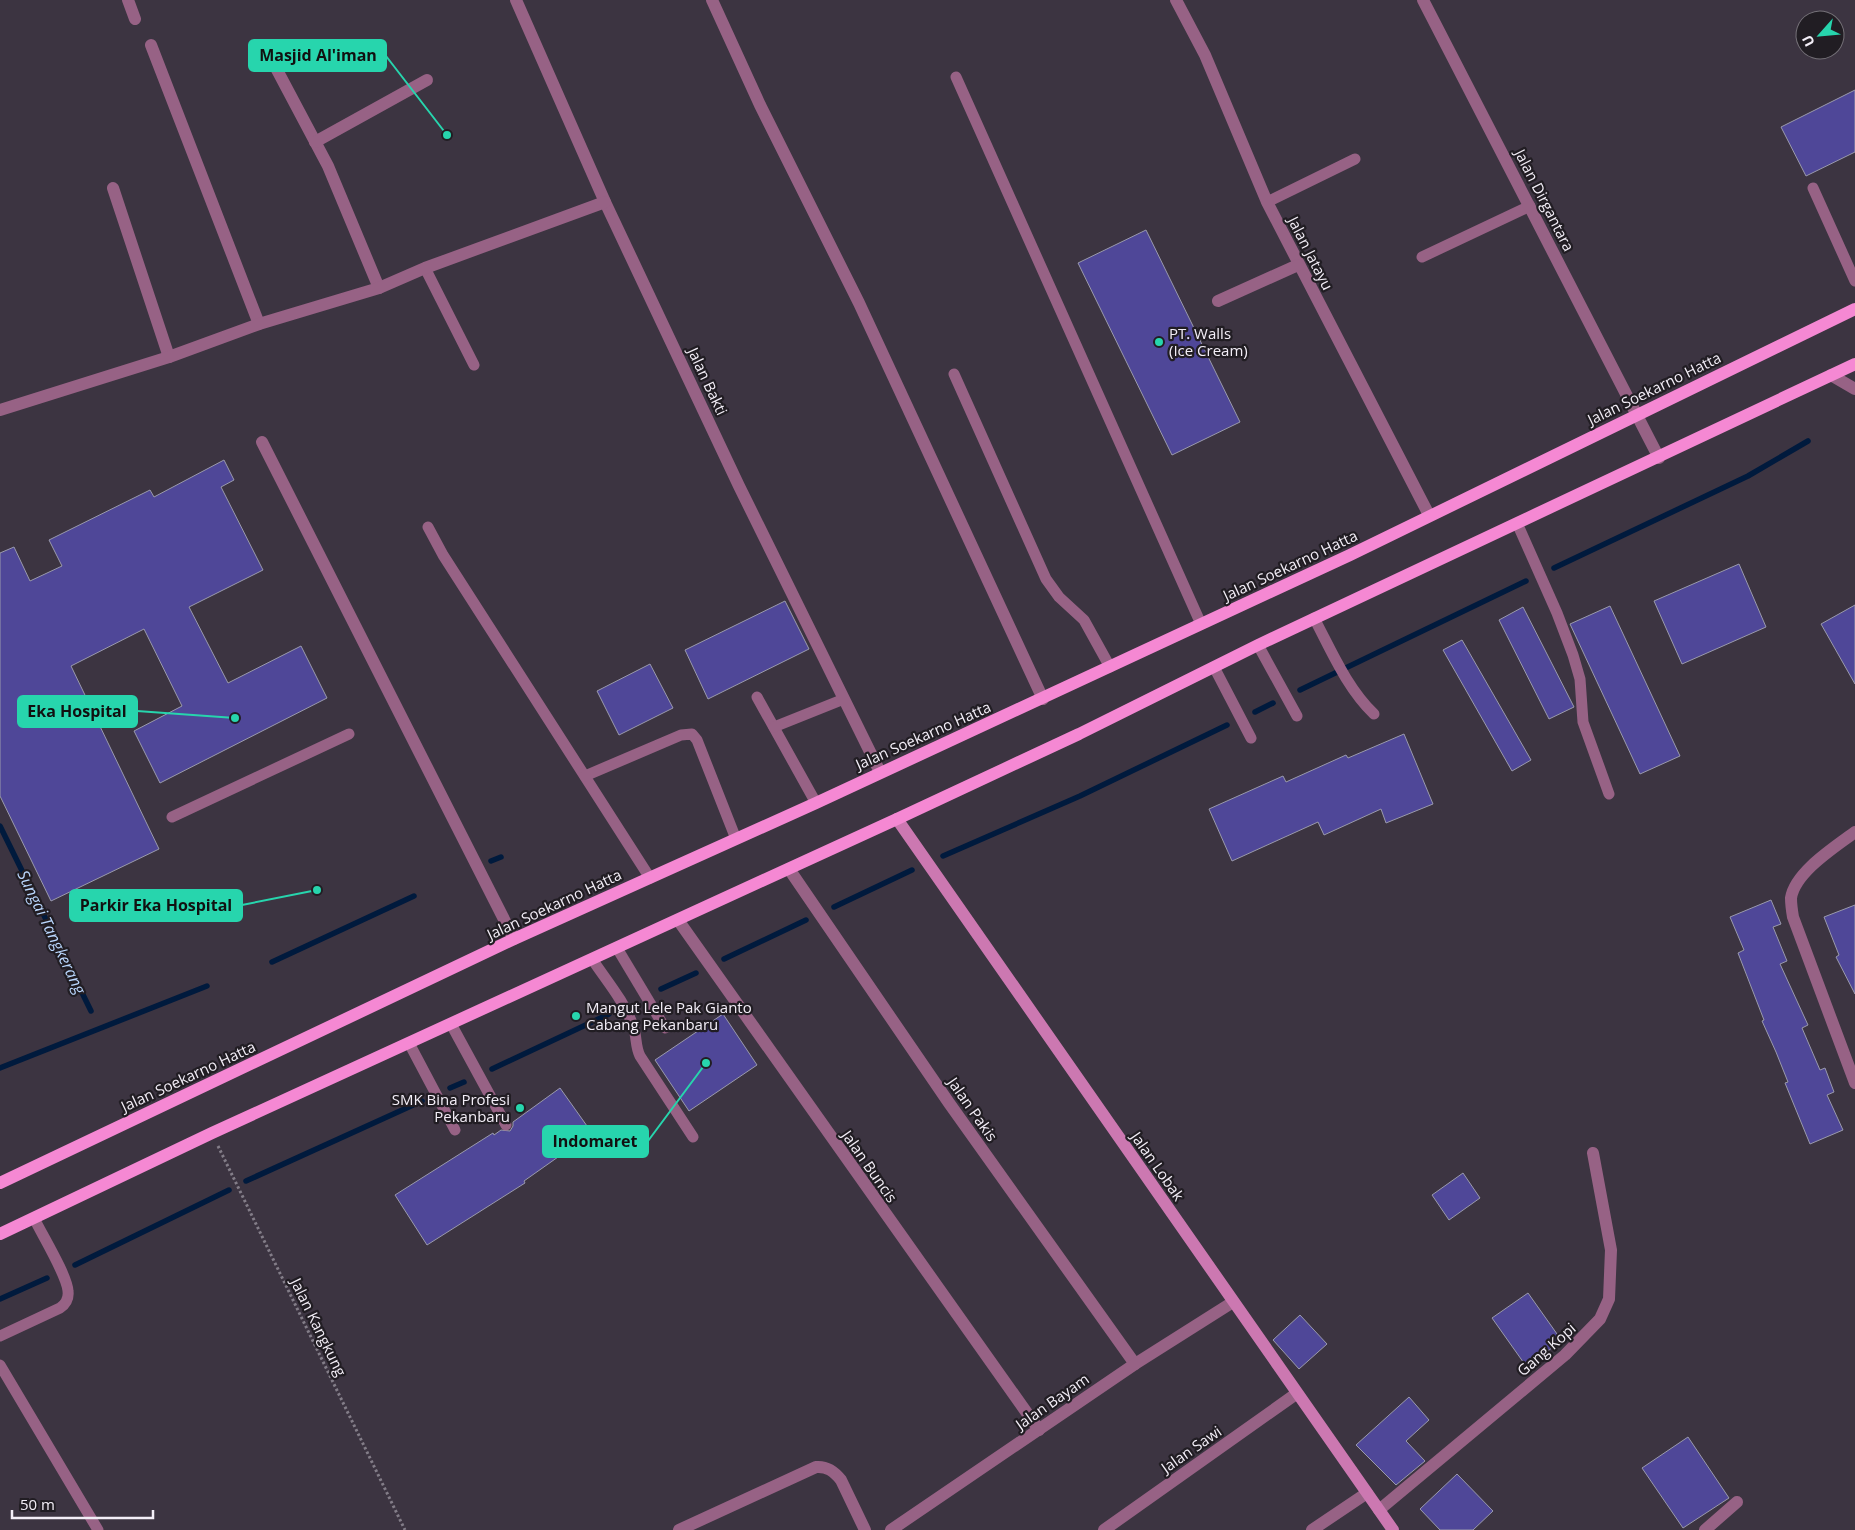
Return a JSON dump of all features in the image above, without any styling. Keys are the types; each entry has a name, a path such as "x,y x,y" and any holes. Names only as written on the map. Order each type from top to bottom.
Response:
{"main road":[{"name":"Jalan Soekarno Hatta","path":"0,1184 514,939 816,803 1350,555 1428,515 1855,309"},
{"path":"0,1234 212,1133 898,819 1079,734 1314,618 1659,458 1855,364"},
{"name":"Jalan Lobak","path":"898,819 1296,1394 1393,1530"}],"street":[{"path":"128,0 135,19"},
{"name":"Jalan Bakti","path":"516,0 605,202 739,486 880,772"},
{"path":"712,0 760,105 863,312 1042,699"},
{"name":"Jalan Jatayu","path":"1176,0 1205,55 1267,202 1428,515"},
{"name":"Jalan Dirgantara","path":"1423,0 1659,458"},
{"path":"151,44 259,324"},
{"path":"266,51 328,166 379,288"},
{"path":"315,142 427,80"},
{"path":"113,188 169,357"},
{"path":"0,410 169,357 259,324 379,288 424,268 605,202"},
{"path":"1218,301 1298,265"},
{"path":"1831,375 1855,389"},
{"path":"262,442 514,939"},
{"path":"1855,832 1809,869 1797,882 1791,898 1793,917 1855,1083"},
{"name":"Jalan Pakis","path":"790,869 949,1103 1135,1364"},
{"name":"Jalan Buncis","path":"678,920 1039,1430"},
{"name":"Gang Kopi","path":"1379,1510 1565,1355 1600,1319 1609,1299 1611,1250 1593,1153"},
{"name":"Jalan Bayam","path":"891,1530 1135,1364 1233,1302"},
{"name":"Jalan Sawi","path":"1104,1530 1296,1394"},
{"path":"679,1530 816,1466 824,1466 836,1473 841,1480 865,1530"},
{"path":"1312,1530 1367,1493"},
{"path":"1705,1530 1737,1502"}],"lane":[{"path":"956,78 1202,624"},
{"path":"1267,202 1355,159"},
{"path":"1813,188 1855,282"},
{"path":"1422,258 1530,206"},
{"path":"424,268 474,365"},
{"path":"954,374 1046,579 1059,597 1084,620 1110,667"},
{"path":"1517,523 1558,613 1574,655 1580,679 1585,730 1609,794"},
{"path":"428,527 443,555 650,878"},
{"path":"1314,618 1343,673 1362,702 1374,714"},
{"path":"1258,645 1297,716"},
{"path":"1214,666 1251,738"},
{"path":"757,697 816,803"},
{"path":"774,727 844,699"},
{"path":"172,817 349,734"},
{"path":"585,776 681,735 692,734 697,740 736,839"},
{"path":"617,948 666,1028"},
{"path":"592,959 634,1027 636,1046 640,1056 693,1137"},
{"path":"450,1024 506,1125"},
{"path":"409,1043 455,1130"},
{"path":"0,1336 60,1308 68,1300 69,1294 66,1281 34,1218"},
{"path":"0,1365 98,1530"}],"path":[{"name":"Jalan Kangkung","path":"212,1133 405,1530"}],"building":[{"path":"1855,90 1855,152 1806,176 1781,127"},
{"name":"PT. Walls (Ice Cream)","path":"1146,230 1240,422 1172,455 1078,263"},
{"path":"224,460 234,480 221,487 263,570 189,607 228,683 301,646 327,698 160,783 134,731 182,706 144,629 71,666 159,849 51,901 0,796 0,553 14,547 30,581 62,566 49,540 150,490 154,497"},
{"path":"1739,564 1766,627 1682,664 1654,601"},
{"path":"785,601 809,649 708,699 685,650"},
{"path":"1855,605 1855,684 1821,624"},
{"path":"1610,606 1680,756 1640,774 1570,624"},
{"path":"1523,607 1574,707 1549,719 1499,620"},
{"path":"1462,640 1531,760 1512,771 1443,650"},
{"path":"650,664 673,708 619,735 597,691"},
{"path":"1404,734 1433,804 1386,823 1381,809 1324,835 1318,822 1232,861 1209,809 1283,776 1286,782 1346,755 1348,758"},
{"path":"1771,900 1781,924 1773,927 1787,961 1780,964 1808,1025 1802,1028 1820,1070 1825,1068 1834,1092 1827,1095 1843,1130 1810,1144 1785,1083 1788,1082 1762,1021 1764,1020 1738,953 1744,950 1730,917"},
{"path":"1855,905 1855,994 1836,957 1839,955 1824,917"},
{"path":"723,1014 757,1065 689,1111 655,1060"},
{"path":"560,1088 592,1133 524,1181 525,1183 427,1245 395,1195 493,1133 494,1135 501,1130 510,1131 513,1122"},
{"path":"1463,1173 1480,1198 1449,1220 1432,1195"},
{"path":"1528,1293 1562,1341 1526,1366 1492,1318"},
{"path":"1300,1315 1327,1344 1299,1369 1273,1340"},
{"path":"1409,1397 1429,1420 1406,1441 1425,1461 1396,1485 1356,1445"},
{"path":"1688,1437 1729,1498 1683,1528 1642,1468"},
{"path":"1457,1474 1493,1511 1473,1530 1440,1530 1420,1509"}],"waterway":[{"path":"1554,568 1748,476 1808,441"},
{"path":"1300,690 1526,581"},
{"path":"1255,712 1273,703"},
{"path":"943,856 1080,796 1227,725"},
{"name":"Sungai Tangkerang","path":"0,826 91,1011"},
{"path":"491,861 501,857"},
{"path":"834,907 912,870"},
{"path":"272,962 414,896"},
{"path":"724,959 806,920"},
{"path":"661,989 696,973"},
{"path":"0,1068 207,986"},
{"path":"492,1069 609,1014"},
{"path":"450,1088 464,1082"},
{"path":"246,1181 422,1101"},
{"path":"75,1265 229,1190"},
{"path":"0,1299 47,1278"}],"place":[{"name":"Masjid Al'iman","path":"447,135"},
{"name":"PT. Walls (Ice Cream)","path":"1159,342"},
{"name":"Eka Hospital","path":"235,718"},
{"name":"Parkir Eka Hospital","path":"317,890"},
{"name":"Mangut Lele Pak Gianto Cabang Pekanbaru","path":"576,1016"},
{"name":"Indomaret","path":"706,1063"},
{"name":"SMK Bina Profesi Pekanbaru","path":"520,1108"}]}
